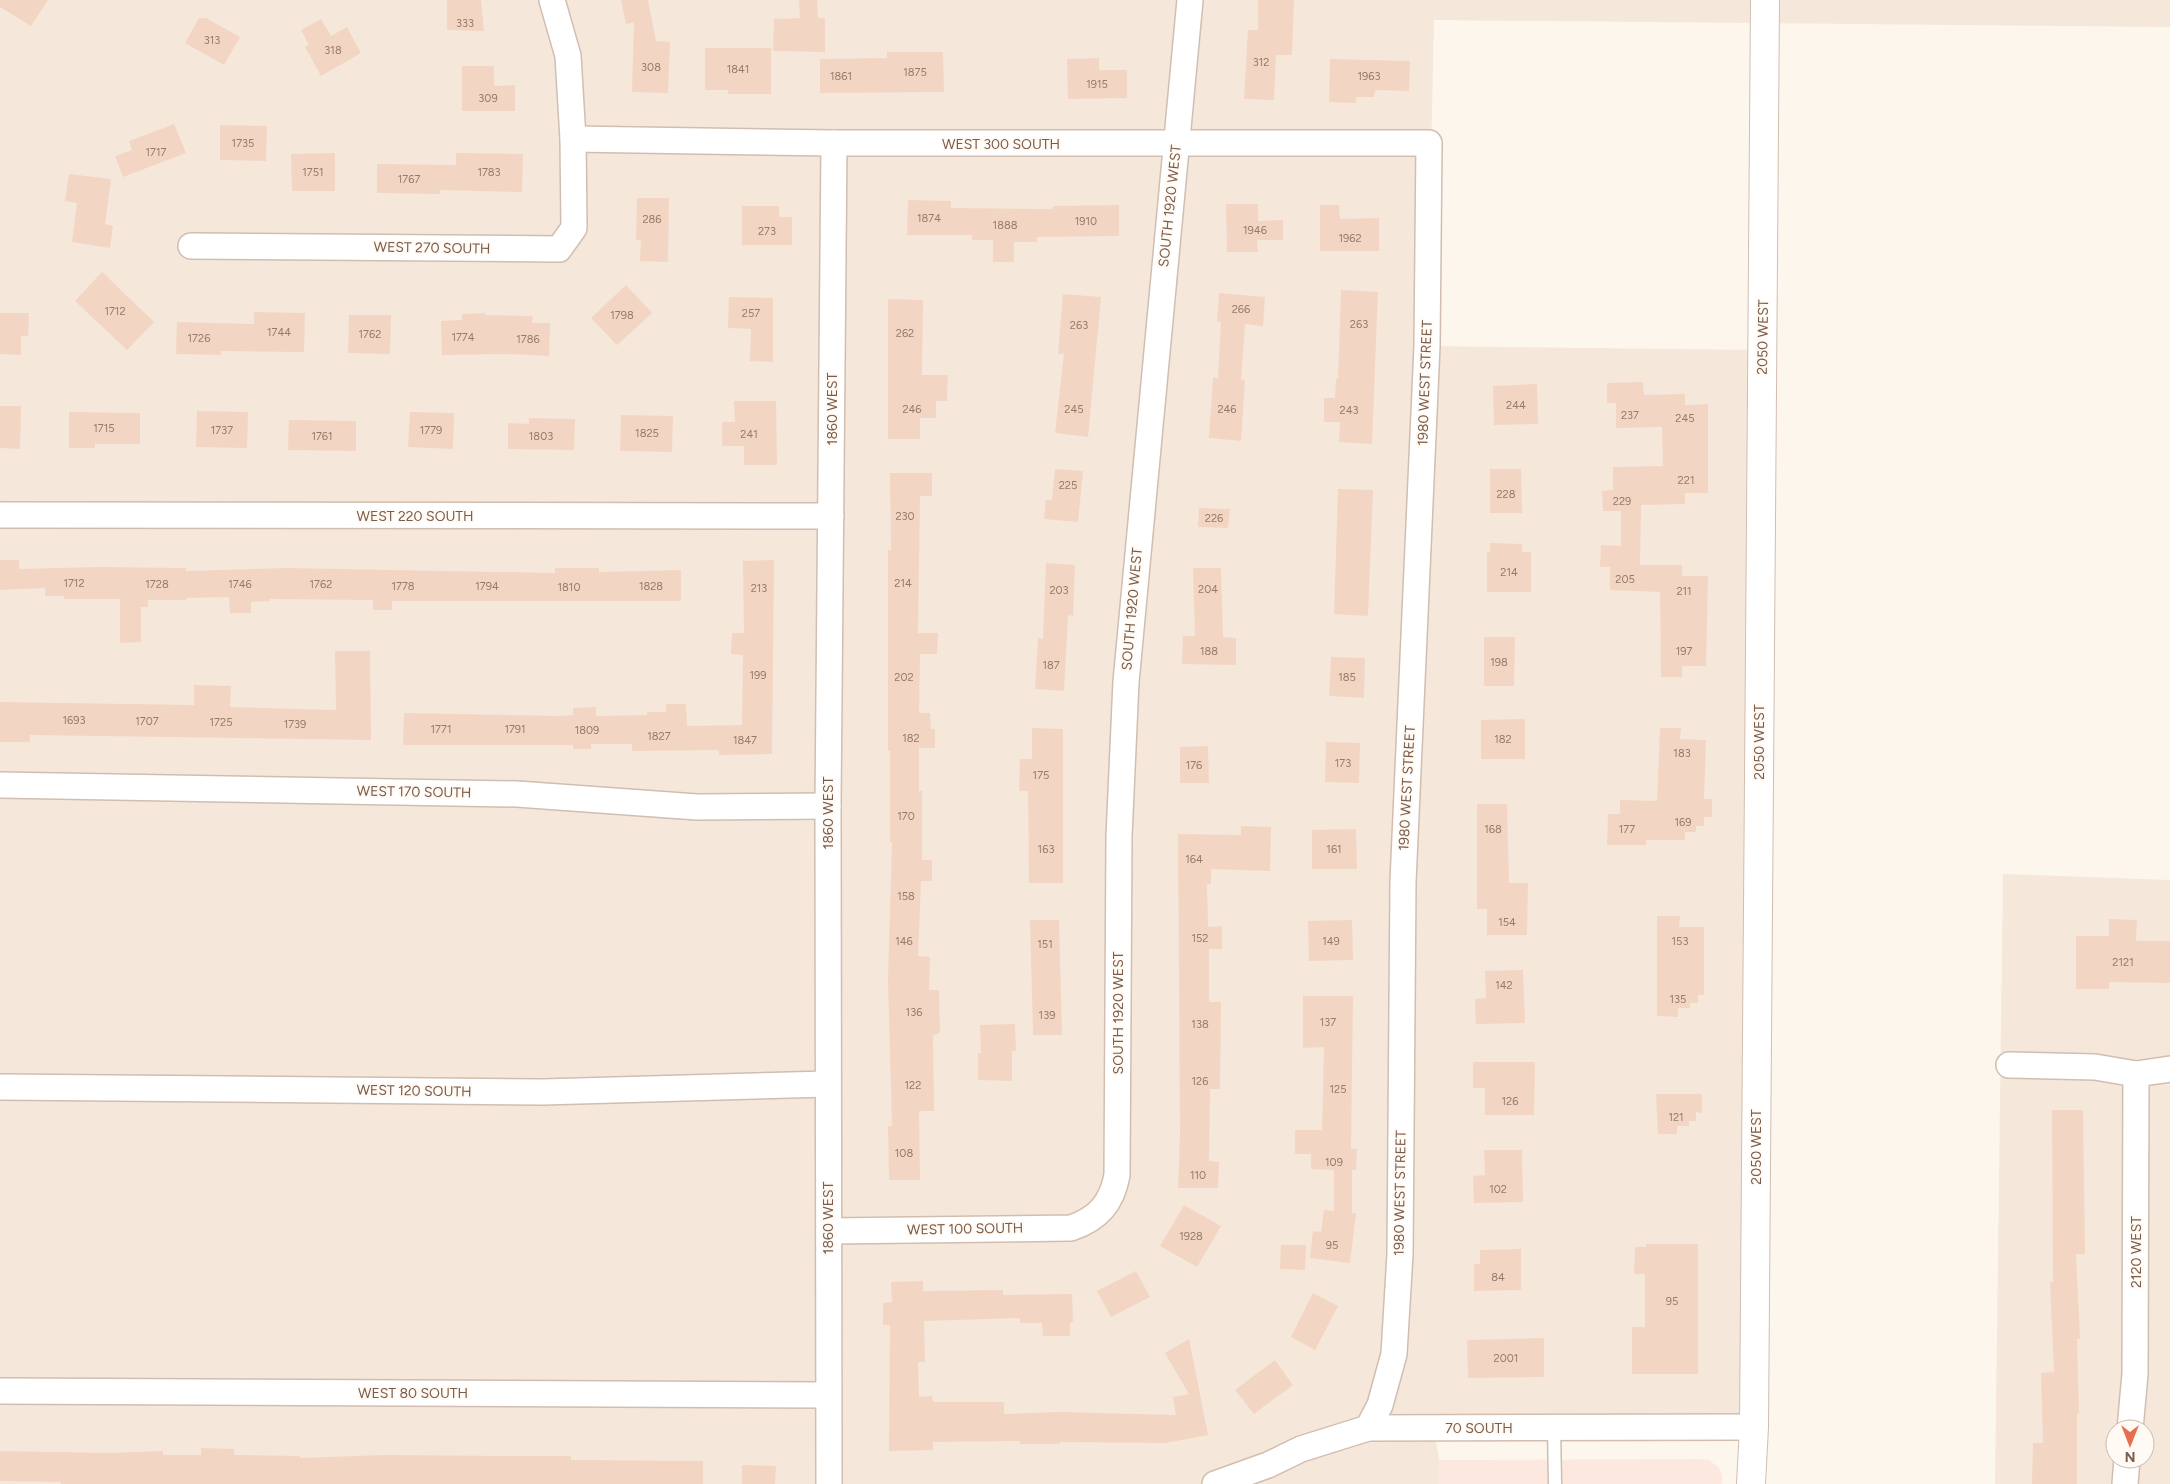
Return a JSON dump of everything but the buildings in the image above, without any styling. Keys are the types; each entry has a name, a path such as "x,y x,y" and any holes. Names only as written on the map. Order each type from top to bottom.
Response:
{"street":[{"path":"552,0 568,56 573,139"},
{"name":"SOUTH 1920 WEST","path":"1098,1215 1108,1203 1114,1190 1117,1175 1118,836 1126,682 1175,144 1182,104 1190,0"},
{"name":"2050 WEST","path":"1751,1484 1754,1427 1766,0"},
{"name":"WEST 300 SOUTH","path":"573,139 834,143 1429,143"},
{"name":"WEST 270 SOUTH","path":"191,246 558,249 574,228 573,139"},
{"name":"1860 WEST","path":"829,1484 827,1395 829,1231 828,806 834,143"},
{"name":"1980 WEST STREET","path":"1368,1428 1380,1405 1394,1354 1400,1254 1403,882 1427,346 1429,143"},
{"name":"WEST 220 SOUTH","path":"0,515 831,516"},
{"name":"WEST 170 SOUTH","path":"0,785 517,794 697,807 828,806"},
{"path":"2009,1065 2095,1067 2136,1074 2170,1069"},
{"name":"2120 WEST","path":"2131,1419 2135,1374 2136,1074"},
{"name":"WEST 120 SOUTH","path":"0,1087 543,1092 828,1084"},
{"name":"WEST 100 SOUTH","path":"829,1231 1071,1228 1086,1223 1098,1215"},
{"name":"WEST 80 SOUTH","path":"0,1392 827,1395"},
{"name":"70 SOUTH","path":"1215,1484 1268,1465 1301,1449 1368,1428 1754,1427"},
{"path":"2125,1484 2126,1469"}],"lane":[{"path":"1554,1427 1554,1484"}],"shaded area":[{"path":"0,0 2170,0 2170,27 1434,20 1427,346 1763,350 1754,1427 1434,1428 1439,1460 1439,1484 0,1484"},
{"path":"2003,874 2170,880 2170,1484 1995,1484"},
{"path":"1439,1460 1709,1460 1718,1467 1722,1475 1722,1484 1439,1484"}]}
